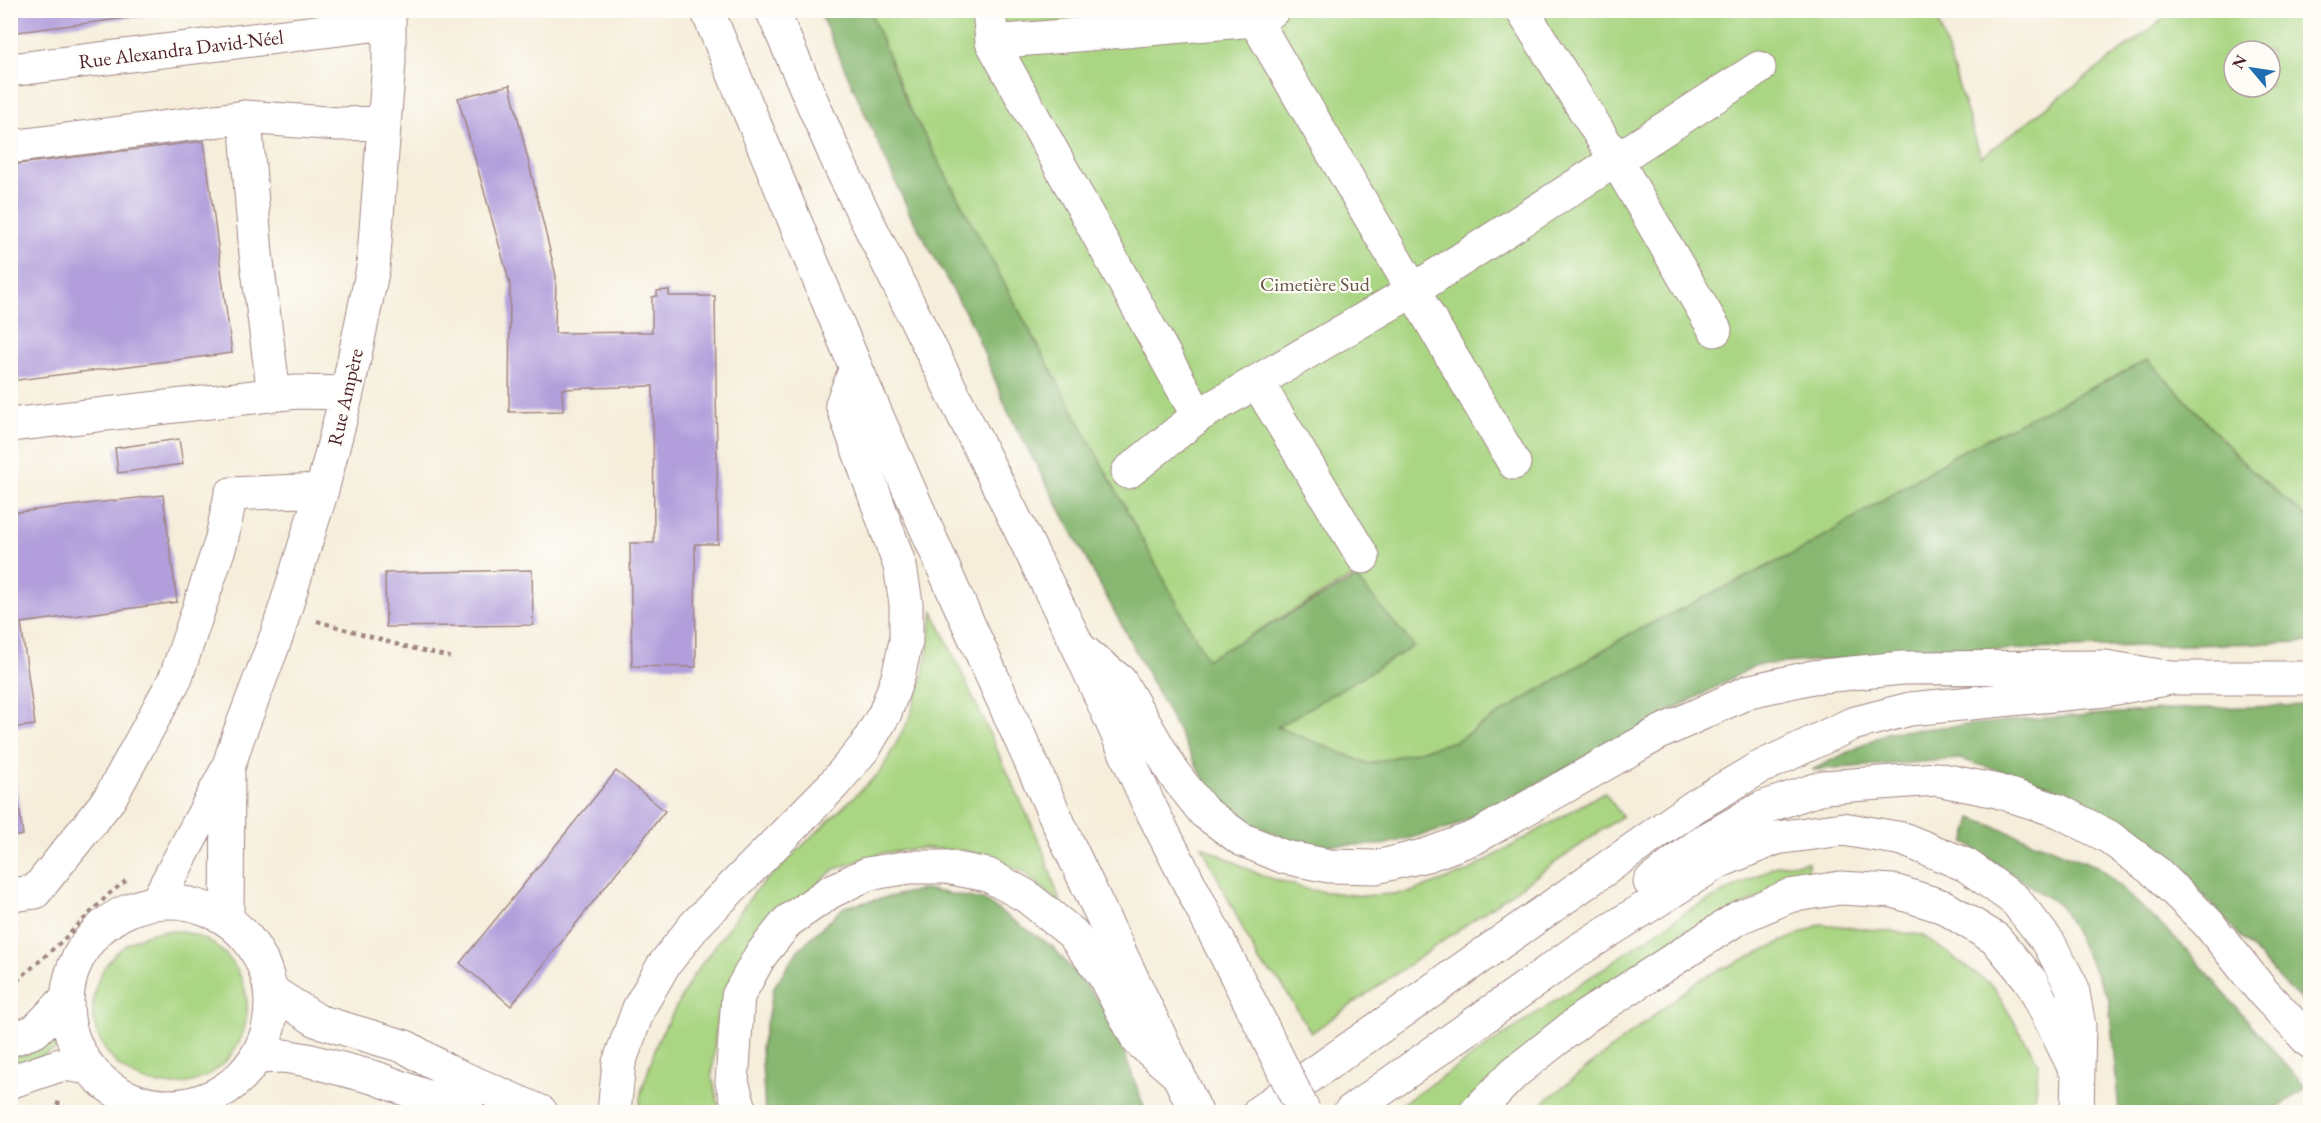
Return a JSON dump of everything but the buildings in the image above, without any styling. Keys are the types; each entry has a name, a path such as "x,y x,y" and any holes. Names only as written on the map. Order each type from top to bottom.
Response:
{"main road":[{"path":"707,10 855,368 1068,844 1196,1113"},
{"path":"772,10 842,168 1079,648 1148,802 1304,1113"},
{"path":"1522,10 1616,160 1715,330"},
{"path":"1198,416 991,26 1260,14 1412,291 1514,464"},
{"name":"Rue Alexandra David-Néel","path":"10,70 389,17"},
{"name":"Rue Ampère","path":"156,903 228,768 237,737 277,635 322,490 347,393 373,268 389,62 389,17"},
{"path":"1128,472 1198,416 1412,291 1759,68"},
{"path":"10,147 245,117 339,124 384,123"},
{"path":"245,117 256,254 274,395"},
{"path":"614,1113 619,1063 639,1008 663,966 695,925 832,785 865,747 885,713 898,677 906,641 906,603 900,566 842,404 855,368"},
{"path":"1257,381 1363,557"},
{"path":"10,425 297,392 347,393"},
{"path":"10,895 35,892 110,798 176,677 221,542 231,494 322,490"},
{"path":"1079,648 1120,681 1174,774 1204,812 1241,839 1284,857 1329,866 1376,867 1427,855 1476,837 1661,732 1750,692 1814,677 1902,669 2106,667 2171,678 2310,678"},
{"path":"1258,1113 1695,806 1767,764 1852,724 1910,709 2105,690 2171,678"},
{"name":"Rue Ampère","path":"227,920 228,768"},
{"path":"1577,951 1593,925 1704,842 1762,808 1824,787 1937,779 1997,791 2059,811 2109,837 2157,873 2208,923 2263,992 2310,1042"},
{"path":"1350,1113 1577,951 1718,862 1776,838 1843,829 1903,838 1966,865 2015,900 2049,943 2072,987 2079,1026 2077,1113"},
{"path":"741,1113 732,1082 738,996 760,956 788,921 830,892 867,874 910,867 946,867 988,875 1026,896 1073,934 1103,974 1138,1040 1176,1073"},
{"path":"1476,1113 1514,1073 1586,1016 1738,918 1789,896 1840,888 1894,891 1944,907 1996,939 2031,981 2077,1072"},
{"path":"156,903 193,904 227,920 243,934 256,951 266,970 271,991 269,1025 257,1057 243,1075 227,1089 185,1109 138,1102 115,1102 89,1068 71,1035 67,998 71,975 80,954 94,934 112,919 133,909 156,903"},
{"path":"271,991 318,1021 406,1047 449,1072 541,1113"},
{"path":"10,1041 35,1031 67,998"},
{"path":"257,1057 284,1056 365,1075 467,1113"},
{"path":"10,1082 63,1064 89,1068"}],"path":[{"path":"313,620 406,647 450,657"},
{"path":"10,987 61,942 109,894 132,876"}],"green space":[{"path":"819,11 870,11 908,105 1207,659 1356,578 1414,646 1277,727 1369,764 1456,741 1628,635 1807,547 1960,452 2148,360 2249,468 2305,516 2310,516 2310,642 1949,651 1756,665 1516,795 1450,828 1382,845 1301,845 1247,822 1208,787 1008,412 973,326 910,214"},
{"name":"Cimetière Sud","path":"870,11 1935,11 1981,157 2174,11 2310,11 2310,516 2305,516 2249,468 2148,360 1960,452 1807,547 1628,635 1456,741 1369,764 1276,727 1413,646 1356,578 1368,568 1207,660 908,105"},
{"path":"933,611 1041,845 1061,904 1022,871 970,851 924,848 883,853 835,869 784,912 744,964 717,1017 712,1076 720,1112 639,1112 641,1093 658,1040 693,976 756,890 881,771 910,718 926,663"},
{"path":"2310,705 2310,1008 2283,983 2171,860 2052,786 1960,759 1812,770 1889,732 2177,709"},
{"path":"1604,792 1622,816 1311,1033 1281,983 1260,963 1202,846 1260,875 1310,890 1363,896 1408,893 1467,872"},
{"path":"1972,818 2099,867 2186,949 2306,1088 2271,1112 2119,1112 2109,999 2061,906 1965,843"},
{"path":"1808,862 1808,874 1718,918 1461,1112 1390,1112 1688,911 1778,865"},
{"path":"924,889 983,900 1053,947 1109,1013 1146,1112 765,1112 761,1047 774,987 798,950 844,907"},
{"path":"1821,924 1922,935 1993,986 2039,1064 2032,1112 1531,1112 1700,979"},
{"path":"170,931 199,937 213,944 224,954 234,965 241,979 247,1008 241,1037 234,1051 224,1062 213,1072 199,1079 170,1085 141,1079 127,1072 116,1062 106,1051 99,1037 93,1008 99,979 106,965 116,954 127,944 141,937"},
{"path":"56,1041 60,1048 11,1070 11,1057 27,1054"}]}
